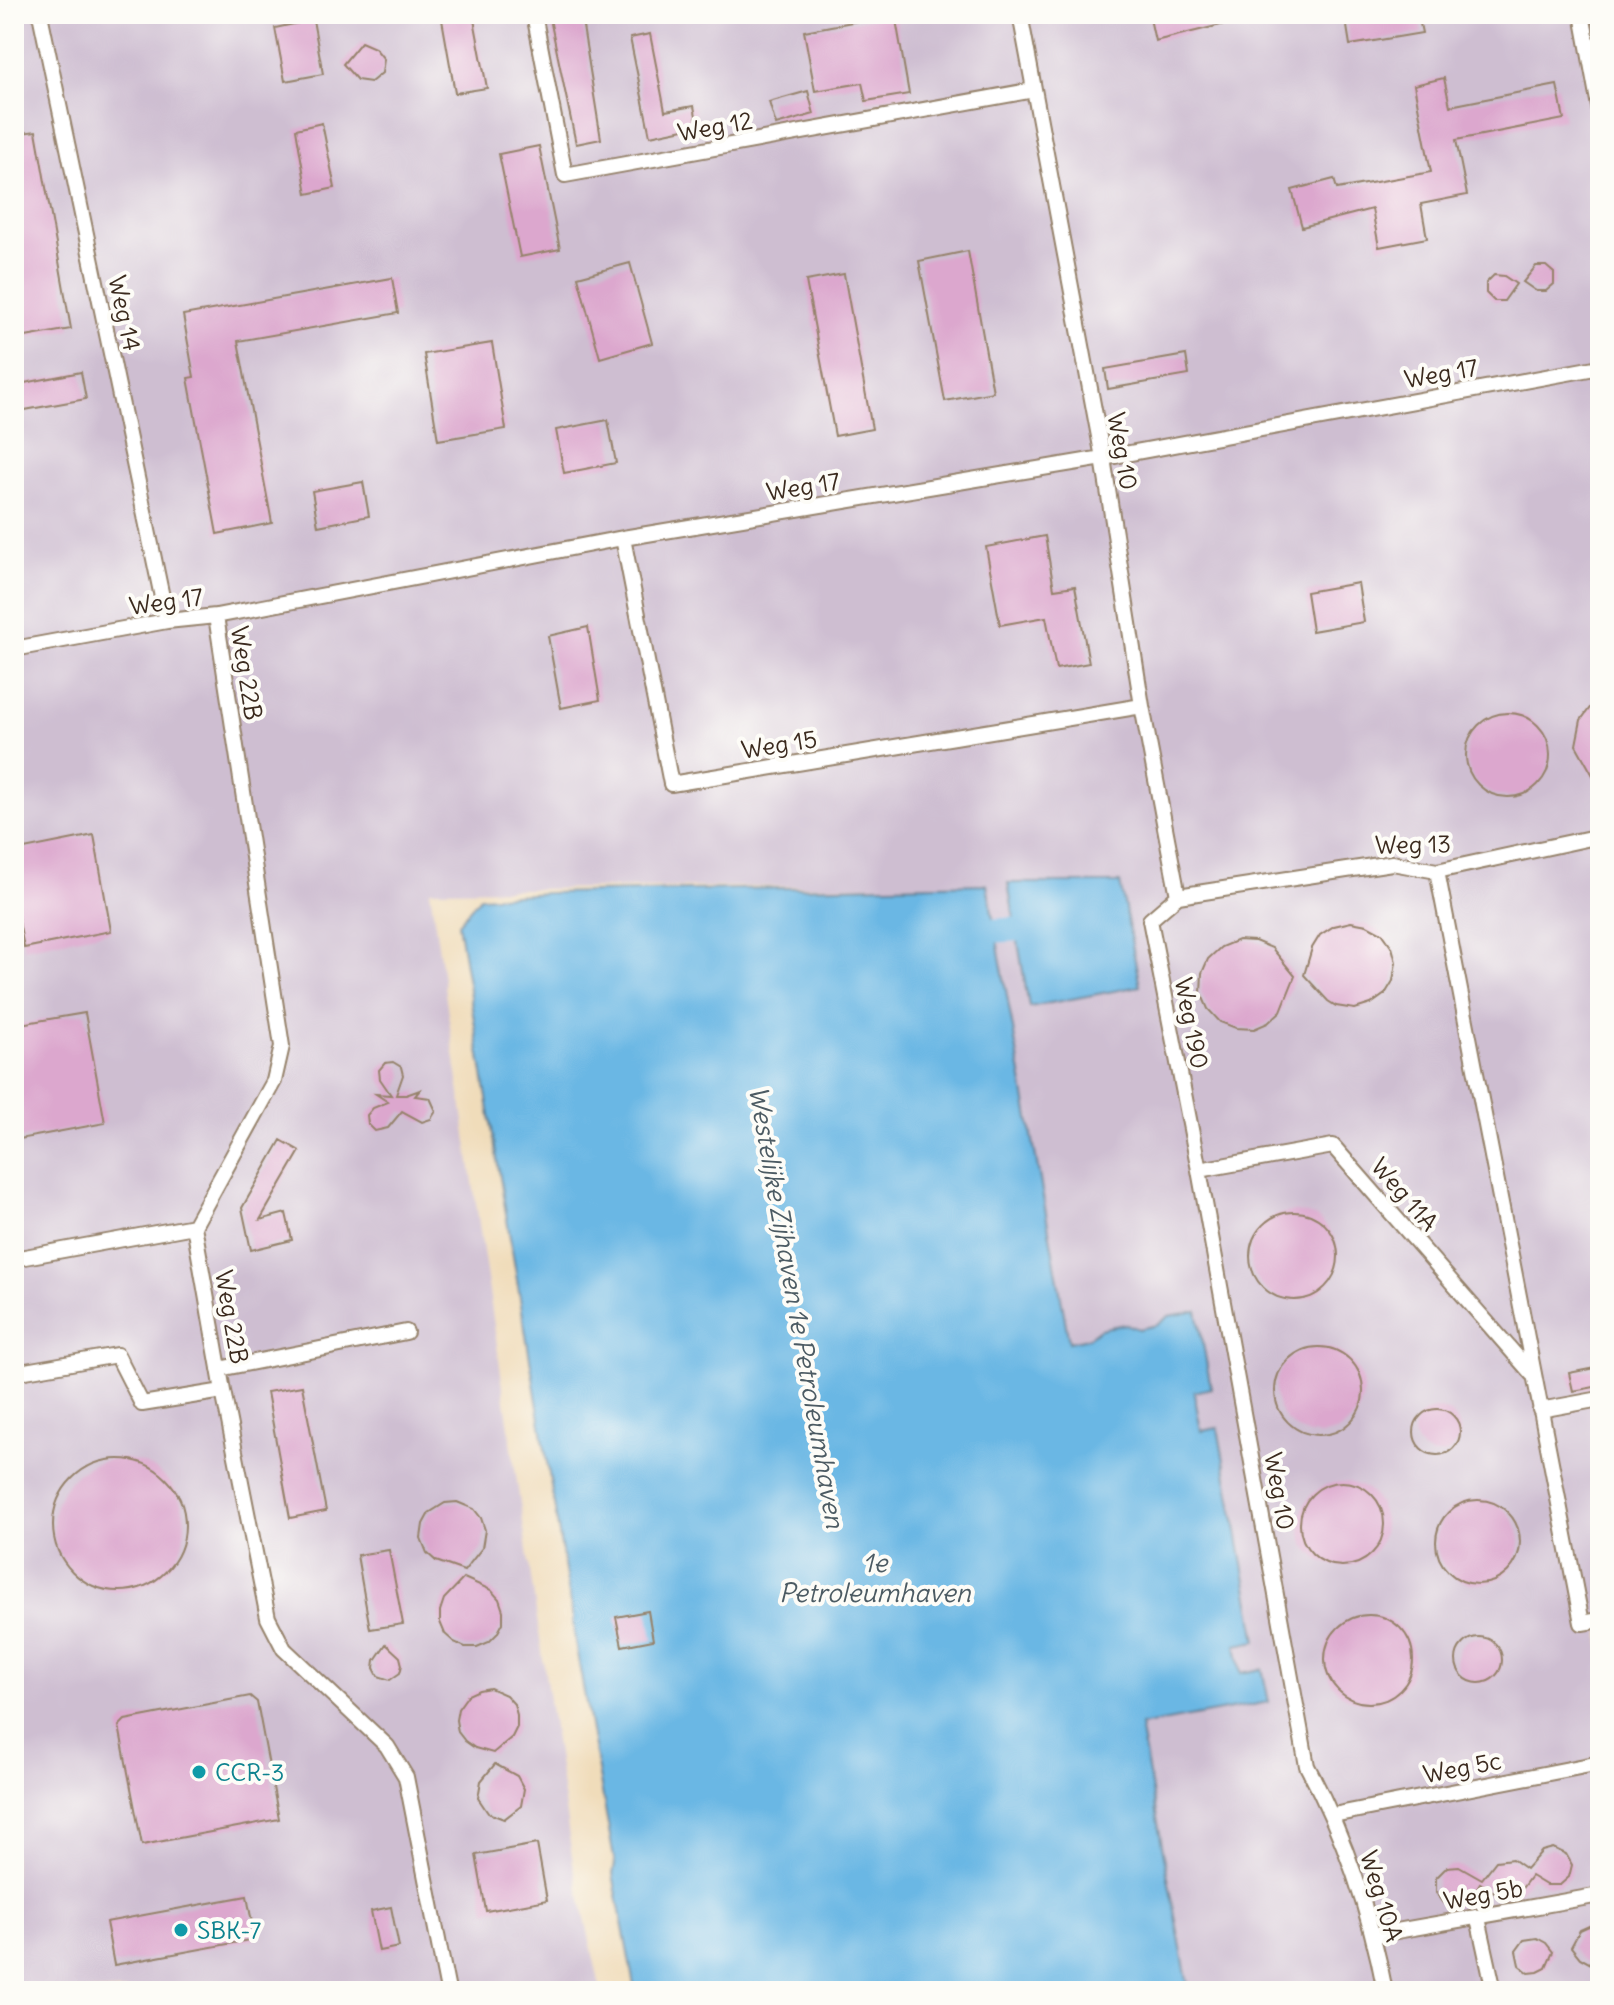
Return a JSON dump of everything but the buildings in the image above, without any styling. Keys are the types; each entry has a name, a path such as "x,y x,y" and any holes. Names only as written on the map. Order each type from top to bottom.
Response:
{"lane":[{"name":"Weg 14","path":"40,14 167,621"},
{"name":"Weg 12","path":"534,14 565,175 1034,90"},
{"name":"Weg 10","path":"1020,14 1103,458 1142,706 1178,896"},
{"path":"1582,14 1600,112"},
{"path":"1585,29 1600,26"},
{"name":"Weg 17","path":"14,649 167,621 216,616 623,538 1103,458 1600,367"},
{"name":"Weg 15","path":"623,538 671,784 1142,706"},
{"name":"Weg 22B","path":"216,616 282,1046 274,1081 194,1226 268,1618 284,1649 387,1746 406,1777 448,1991"},
{"name":"Weg 13","path":"1178,896 1392,863 1437,871 1600,836"},
{"path":"1437,871 1582,1623 1600,1620"},
{"name":"Weg 190","path":"1178,896 1150,920 1199,1170"},
{"name":"Weg 11A","path":"1199,1170 1333,1146 1533,1374"},
{"name":"Weg 10","path":"1199,1170 1307,1766 1333,1815"},
{"path":"14,1259 194,1226"},
{"path":"219,1369 406,1332"},
{"path":"14,1373 117,1355 142,1404 223,1391"},
{"path":"1540,1410 1600,1399"},
{"name":"Weg 5c","path":"1333,1815 1600,1763"},
{"name":"Weg 10A","path":"1333,1815 1374,1935 1385,1991"},
{"name":"Weg 5b","path":"1374,1935 1600,1895"},
{"path":"1478,1918 1494,1991"}],"shaded area":[{"path":"14,14 1600,14 1600,1991 1189,1991 1140,1726 1268,1702 1262,1669 1241,1673 1236,1645 1257,1640 1219,1429 1201,1431 1194,1392 1211,1389 1169,1316 1157,1325 1139,1329 1125,1324 1100,1329 1088,1338 1069,1342 986,884 430,890 573,1863 601,1991 14,1991"}],"water":[{"path":"1008,883 1120,883 1140,986 1029,1007"},
{"name":"1e Petroleumhaven","path":"987,884 1069,1342 1088,1338 1100,1329 1125,1324 1139,1329 1157,1325 1169,1316 1197,1311 1211,1388 1194,1392 1201,1431 1218,1428 1257,1641 1236,1645 1241,1673 1262,1669 1269,1702 1140,1726 1189,1991 635,1991 613,1874 615,1864 575,1642 458,923 480,897"}],"waterway":[{"path":"971,945 976,932 1049,927"}],"place":[{"name":"CCR-3","path":"199,1772"},
{"name":"SBK-7","path":"181,1930"}],"water label":[{"name":"Westelijke Zijhaven 1e Petroleumhaven","path":"797,1307"}]}
